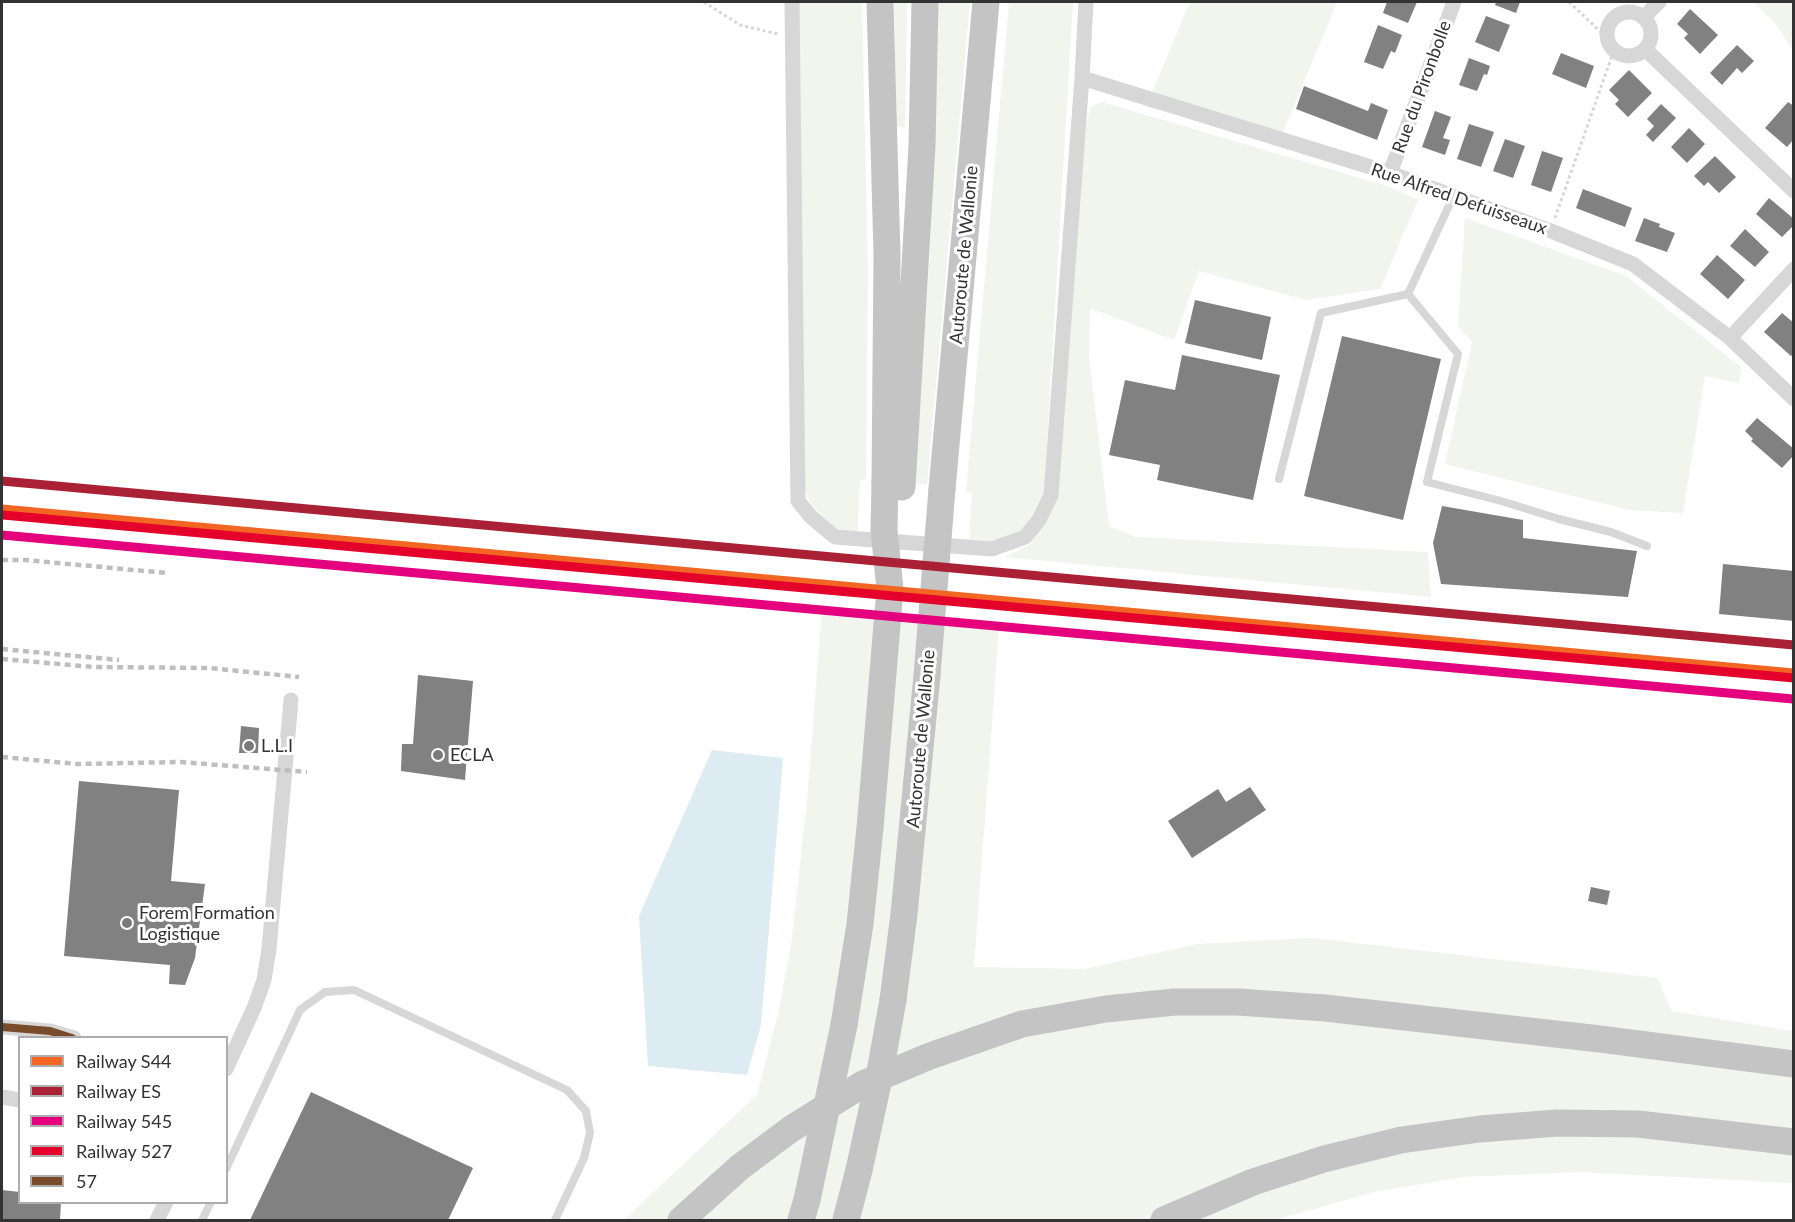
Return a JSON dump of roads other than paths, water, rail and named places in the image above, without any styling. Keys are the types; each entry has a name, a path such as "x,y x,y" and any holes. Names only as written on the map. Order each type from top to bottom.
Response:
{"highway":[{"path":"804,1210 844,1025 860,924 890,589 898,535 893,485 880,2"},
{"path":"893,485 921,157 925,2"},
{"name":"Autoroute de Wallonie","path":"846,1221 878,1083 893,1000 904,914 986,2"},
{"path":"681,1221 740,1167 791,1129 863,1084 930,1056 1022,1024 1106,1009 1174,1002 1238,1002 1325,1008 1600,1039 1794,1064"},
{"path":"1164,1221 1253,1182 1324,1159 1401,1140 1480,1129 1557,1123 1638,1124 1794,1142"}],"street":[{"path":"792,2 798,501 811,517 835,537 992,549 1025,537 1039,520 1051,495 1086,2"},
{"name":"Rue du Pironbolle","path":"1390,173 1454,2"},
{"path":"1644,17 1659,2"},
{"path":"1631,12 1644,17 1651,36 1645,49 1626,56 1611,44 1609,24 1618,14 1631,12"},
{"path":"1645,49 1794,191"},
{"name":"Rue Alfred Defuisseaux","path":"1082,78 1390,173 1551,231 1633,264 1730,338 1794,399"},
{"path":"1730,338 1794,269"},
{"path":"228,1065 264,980 269,949 291,700"},
{"path":"2,1027 50,1031 67,1036"},
{"path":"2,1097 18,1100"},
{"path":"157,1221 166,1204"}],"lane":[{"path":"1408,294 1453,197"},
{"path":"1279,479 1321,313 1408,294"},
{"path":"1408,294 1458,354 1427,482 1611,532 1647,546"},
{"path":"228,1165 300,1010 325,992 354,990 567,1090 586,1111 590,1133 584,1158 555,1221"},
{"path":"202,1221 210,1204"}],"railway":[{"path":"2,560 25,560 167,573"},
{"path":"2,649 119,660"},
{"path":"2,659 93,667 209,668 299,677"},
{"path":"2,757 77,764 181,762 307,772"}],"rail line":[{"name":"ES","path":"2,481 1794,645"},
{"name":"S44","path":"2,509 1794,673"},
{"name":"527","path":"3,515 1794,678"},
{"name":"545","path":"2,535 1793,699"}],"place":[{"name":"L.L.I","path":"249,746"},
{"name":"ECLA","path":"438,755"},
{"name":"Forem Formation Logistique","path":"127,923"}]}
